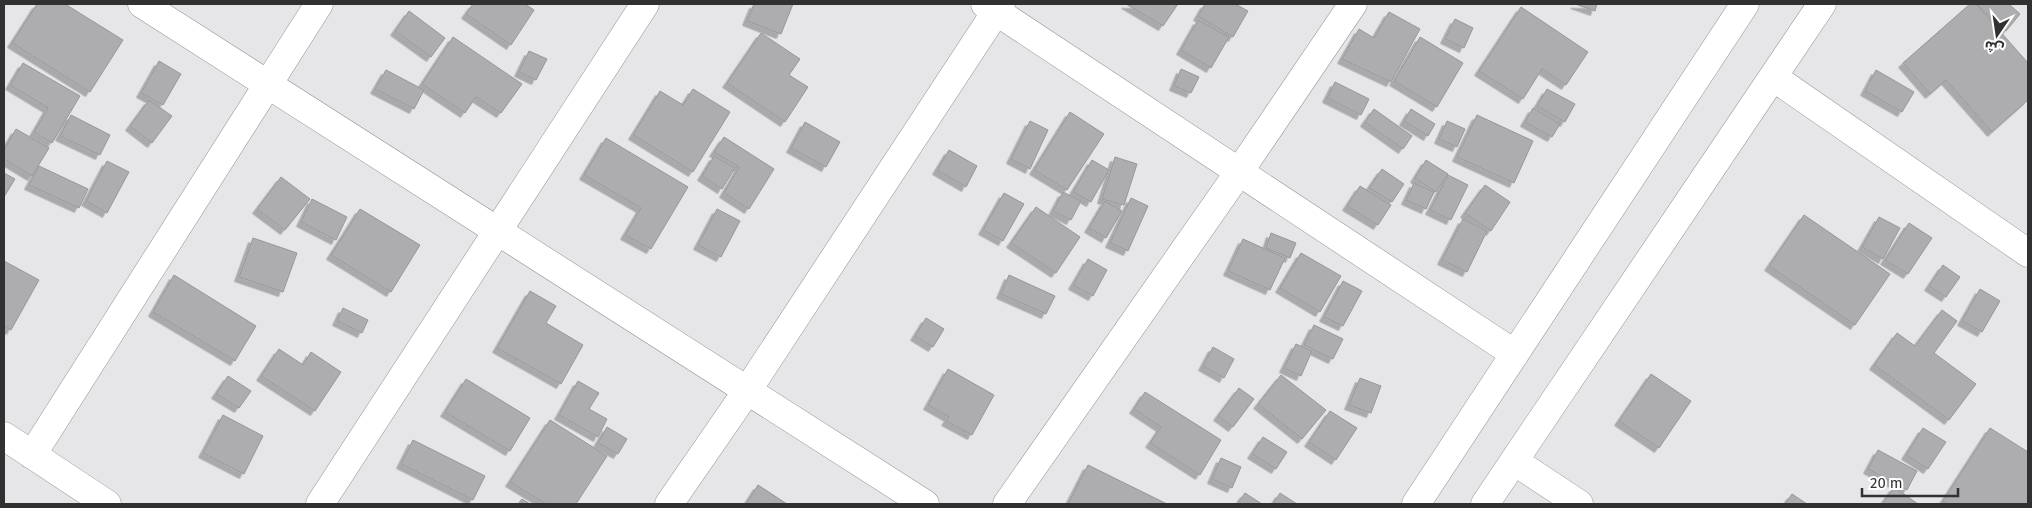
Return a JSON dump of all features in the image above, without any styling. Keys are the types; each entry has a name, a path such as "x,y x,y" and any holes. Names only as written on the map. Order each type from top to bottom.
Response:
{"street":[{"path":"142,4 925,504"},
{"path":"32,455 319,4"},
{"path":"320,504 646,4"},
{"path":"1007,504 1239,172 1353,4"},
{"path":"1416,504 1745,4"},
{"path":"1485,504 1822,4"},
{"path":"669,504 747,391 994,6 1239,172 1515,354"},
{"path":"1773,77 2028,253"},
{"path":"4,436 107,504"},
{"path":"1514,461 1579,504"}],"building":[{"path":"37,4 65,4 123,40 90,92 12,43"},
{"path":"473,4 525,4 534,10 511,45 466,14"},
{"path":"754,4 793,4 781,34 747,21"},
{"path":"1126,4 1178,4 1163,26"},
{"path":"1205,4 1235,4 1248,11 1233,37 1198,16"},
{"path":"1575,4 1597,4 1595,11"},
{"path":"1970,4 1976,4 2028,63 2028,100 1992,132 1946,80 1930,94 1903,63"},
{"path":"1976,4 2009,4 2020,14 2006,31"},
{"path":"1521,7 1588,52 1566,85 1542,69 1523,99 1479,71"},
{"path":"409,11 445,38 431,57 395,31"},
{"path":"1389,12 1420,29 1391,82 1342,59 1359,29 1374,38"},
{"path":"1455,19 1473,28 1464,48 1445,39"},
{"path":"1198,20 1229,37 1211,68 1181,50"},
{"path":"761,33 800,59 789,75 808,87 785,122 727,83"},
{"path":"453,37 522,84 501,113 476,97 465,113 422,84"},
{"path":"1420,37 1463,63 1437,107 1394,81"},
{"path":"529,51 547,59 536,80 519,72"},
{"path":"159,61 181,74 163,105 141,93"},
{"path":"23,63 80,96 52,143 34,132 48,108 10,85"},
{"path":"1181,69 1199,77 1191,93 1174,86"},
{"path":"386,70 424,90 414,109 375,89"},
{"path":"1876,70 1914,92 1902,112 1865,91"},
{"path":"1335,82 1369,99 1361,115 1327,98"},
{"path":"693,89 730,112 693,172 633,135 660,91 683,105"},
{"path":"1547,89 1575,104 1565,122 1537,106"},
{"path":"149,100 172,116 152,143 130,126"},
{"path":"1533,108 1560,124 1552,137 1525,122"},
{"path":"1374,109 1412,136 1403,149 1365,122"},
{"path":"1411,109 1435,124 1428,136 1404,121"},
{"path":"1070,112 1104,134 1067,190 1034,170"},
{"path":"71,115 110,135 100,155 60,136"},
{"path":"1477,115 1533,141 1514,183 1457,157"},
{"path":"1030,121 1048,130 1030,169 1011,159"},
{"path":"1447,121 1465,129 1457,147 1439,139"},
{"path":"805,122 840,142 826,167 791,148"},
{"path":"16,129 49,148 32,176 4,159 4,150"},
{"path":"724,137 774,169 749,209 724,193 739,167 714,152"},
{"path":"606,138 688,187 651,249 625,235 641,208 584,175"},
{"path":"949,150 977,166 966,187 937,170"},
{"path":"714,156 735,168 722,189 702,176"},
{"path":"1115,157 1137,164 1124,205 1102,199"},
{"path":"1092,160 1109,170 1091,202 1073,192"},
{"path":"1426,160 1448,174 1436,192 1415,178"},
{"path":"107,161 129,172 107,213 86,201"},
{"path":"39,166 88,189 79,208 29,185"},
{"path":"1382,169 1404,184 1392,202 1369,188"},
{"path":"4,173 15,179 4,197"},
{"path":"1448,175 1468,185 1451,220 1430,210"},
{"path":"281,177 310,199 285,230 257,209"},
{"path":"1414,183 1434,192 1426,209 1406,200"},
{"path":"1485,185 1510,202 1491,231 1465,213"},
{"path":"1360,186 1391,205 1378,225 1347,206"},
{"path":"1063,192 1081,201 1071,220 1053,211"},
{"path":"1004,193 1024,204 1003,241 983,230"},
{"path":"1131,198 1148,206 1128,251 1110,243"},
{"path":"312,199 347,217 336,240 301,222"},
{"path":"1105,201 1122,211 1106,238 1089,228"},
{"path":"1036,207 1080,237 1056,273 1011,243"},
{"path":"360,209 420,245 391,292 331,255"},
{"path":"717,209 740,221 721,257 698,245"},
{"path":"1804,215 1890,274 1855,325 1769,266"},
{"path":"1879,217 1900,228 1883,259 1862,247"},
{"path":"1463,219 1487,231 1467,272 1442,260"},
{"path":"1909,223 1932,238 1908,274 1885,260"},
{"path":"1271,233 1296,243 1290,258 1266,248"},
{"path":"253,238 297,253 283,292 239,277"},
{"path":"1243,239 1285,258 1270,290 1228,271"},
{"path":"1301,253 1341,276 1320,312 1280,288"},
{"path":"1088,259 1107,270 1093,296 1073,285"},
{"path":"4,261 39,280 11,330 4,326"},
{"path":"1943,265 1960,277 1946,297 1929,286"},
{"path":"174,275 256,326 235,361 153,312"},
{"path":"1009,275 1055,296 1046,314 1001,294"},
{"path":"1343,281 1362,291 1343,326 1324,317"},
{"path":"1980,289 2000,301 1982,332 1962,321"},
{"path":"530,291 556,306 546,323 583,345 561,384 497,348"},
{"path":"343,308 368,320 362,333 337,321"},
{"path":"1942,310 1957,321 1934,353 1976,384 1949,420 1874,365 1897,333 1915,346"},
{"path":"926,318 944,329 933,347 915,336"},
{"path":"1314,325 1343,339 1333,359 1304,345"},
{"path":"1296,344 1312,351 1301,376 1284,368"},
{"path":"1213,347 1234,359 1224,378 1203,366"},
{"path":"279,349 303,365 311,352 341,372 315,411 261,376"},
{"path":"948,369 994,395 972,435 946,421 949,417 928,405"},
{"path":"1651,374 1691,401 1659,448 1619,421"},
{"path":"1281,375 1326,410 1302,439 1258,404"},
{"path":"228,376 251,391 239,408 216,394"},
{"path":"1360,378 1381,386 1371,413 1349,405"},
{"path":"466,379 530,418 510,451 445,412"},
{"path":"578,381 599,393 589,409 607,419 598,437 559,415"},
{"path":"1239,388 1254,399 1233,427 1218,416"},
{"path":"1145,392 1221,440 1200,475 1150,443 1161,427 1134,409"},
{"path":"1330,411 1357,428 1336,460 1309,442"},
{"path":"223,415 263,436 244,474 203,453"},
{"path":"550,420 607,456 576,504 546,504 510,482"},
{"path":"607,427 627,439 618,454 598,443"},
{"path":"1923,428 1946,442 1928,469 1906,455"},
{"path":"1990,428 2028,452 2028,504 1948,504 1943,501"},
{"path":"1263,437 1287,452 1276,469 1252,454"},
{"path":"413,440 485,476 473,500 401,464"},
{"path":"1878,450 1917,471 1907,490 1868,469"},
{"path":"1221,458 1241,467 1232,488 1212,479"},
{"path":"1088,465 1167,504 1068,504"},
{"path":"758,485 787,504 746,504"},
{"path":"1894,487 1918,504 1882,504"},
{"path":"1245,493 1262,504 1237,504"},
{"path":"1280,493 1297,504 1273,504"},
{"path":"1792,494 1807,504 1785,504"},
{"path":"522,499 530,504 518,504"}]}
